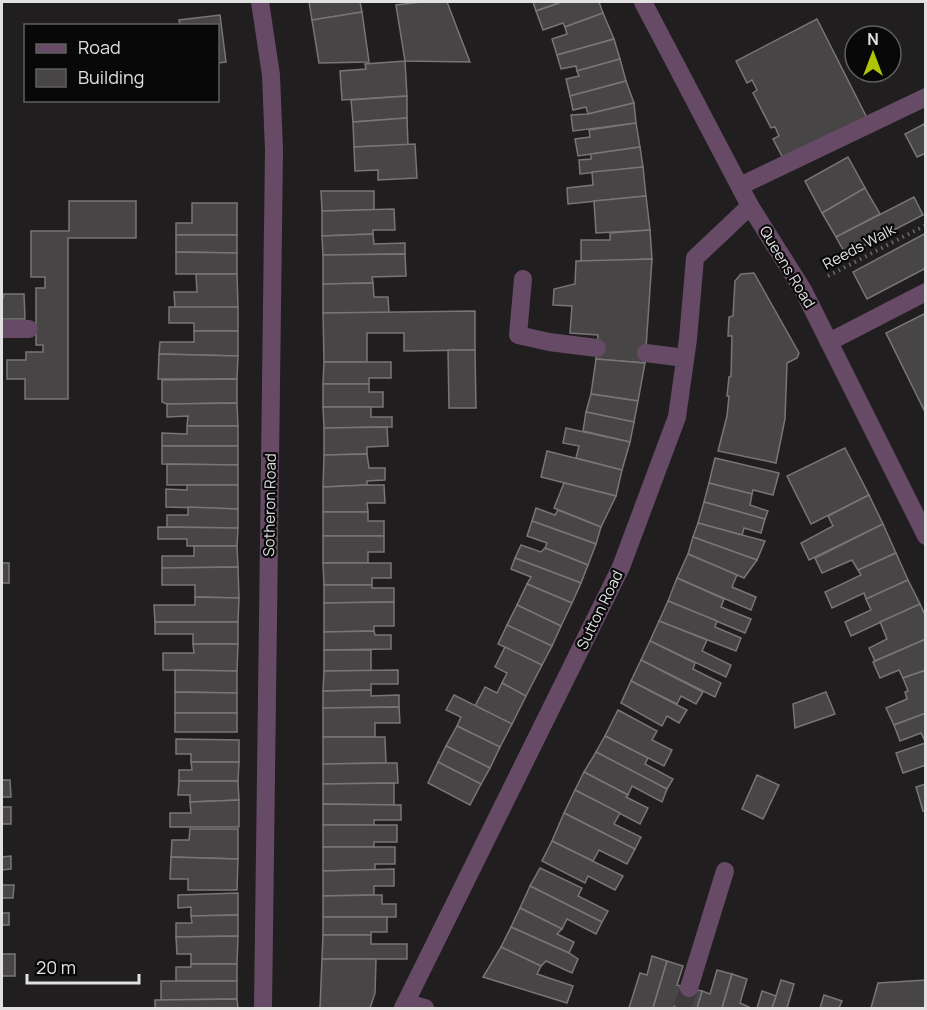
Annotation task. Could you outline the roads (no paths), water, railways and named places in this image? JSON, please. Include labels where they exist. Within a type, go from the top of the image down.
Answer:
[{"type":"street","name":"Sotheron Road","points":[[260,2],[271,75],[274,150],[263,1008]]},
{"type":"street","name":"Queens Road","points":[[642,2],[750,206],[803,290],[926,536]]},
{"type":"street","points":[[740,186],[926,97]]},
{"type":"street","name":"Sutton Road","points":[[405,1006],[621,567],[677,417],[695,258],[750,206]]},
{"type":"street","points":[[523,279],[518,335],[549,342],[597,348]]},
{"type":"street","points":[[829,342],[926,292]]},
{"type":"street","points":[[2,329],[29,329]]},
{"type":"street","points":[[646,353],[685,358]]},
{"type":"street","points":[[689,988],[725,871]]},
{"type":"street","points":[[405,1006],[425,1008]]},
{"type":"tunnel","points":[[682,1008],[689,988]]}]
